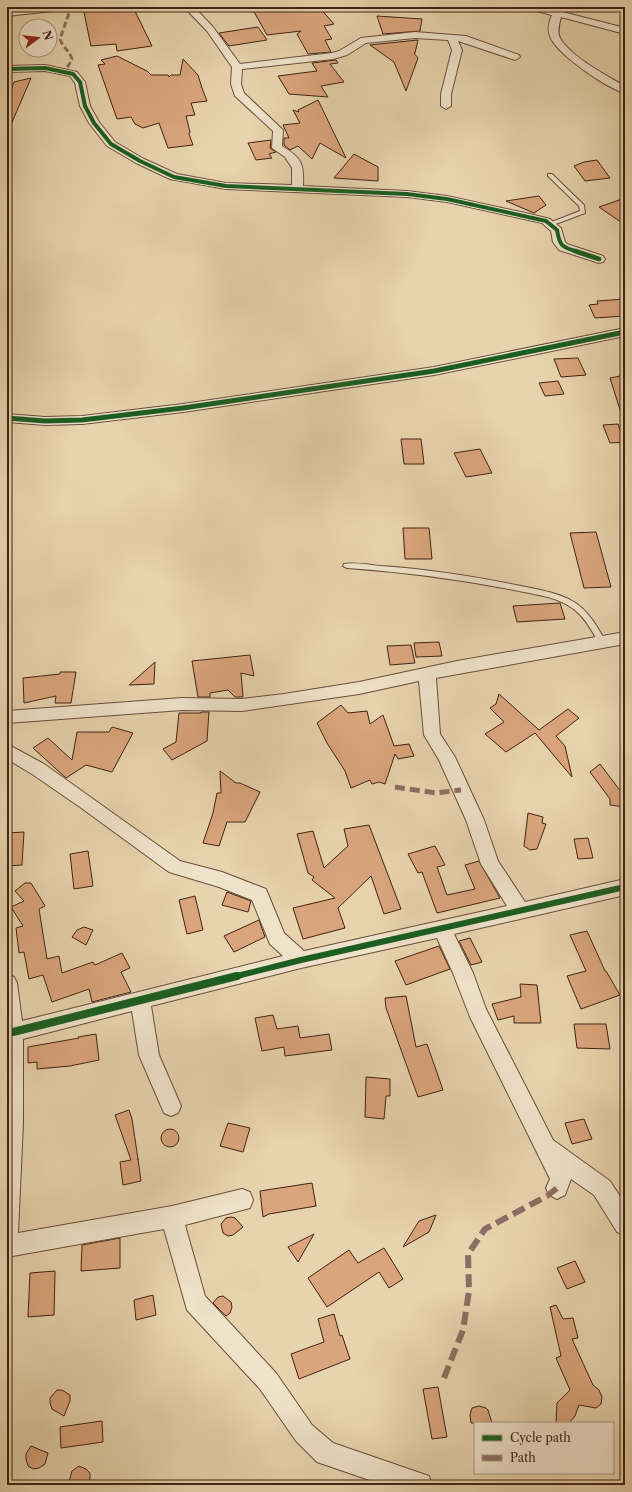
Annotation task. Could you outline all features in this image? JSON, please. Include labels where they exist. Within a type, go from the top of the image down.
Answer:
[{"type":"street","points":[[7,13],[61,7]]},
{"type":"street","points":[[189,7],[210,30],[237,67],[236,84],[239,94],[278,130],[277,148],[289,155],[298,168],[297,189]]},
{"type":"street","points":[[532,7],[546,9],[557,14],[625,31]]},
{"type":"street","points":[[557,14],[554,23],[554,32],[556,38],[565,50],[605,80],[625,90]]},
{"type":"street","points":[[237,67],[333,56],[344,53],[364,40],[415,35],[466,39],[515,58]]},
{"type":"street","points":[[446,106],[446,94],[457,50],[452,37]]},
{"type":"street","points":[[7,69],[45,68],[73,74],[80,82],[85,106],[94,123],[111,144],[174,177],[226,186],[407,194],[447,199],[530,217],[551,224],[557,230],[559,242],[563,247],[599,259]]},
{"type":"street","points":[[7,418],[45,421],[82,420],[184,408],[434,371],[625,332]]},
{"type":"street","points":[[7,717],[182,704],[242,705],[284,700],[359,688],[457,666],[625,638]]},
{"type":"street","points":[[427,673],[432,735],[446,757],[475,820],[490,864],[520,911]]},
{"type":"street","points":[[7,751],[38,769],[86,802],[175,867],[222,880],[259,895],[277,938],[301,960]]},
{"type":"street","points":[[13,1032],[301,960],[625,887]]},
{"type":"street","points":[[442,928],[463,973],[481,1018],[560,1178],[557,1188]]},
{"type":"street","points":[[7,983],[13,1032],[13,1123],[7,1236]]},
{"type":"street","points":[[140,1000],[148,1055],[171,1106]]},
{"type":"street","points":[[544,1145],[602,1188],[625,1224]]},
{"type":"street","points":[[7,1246],[172,1217],[242,1200]]},
{"type":"street","points":[[172,1217],[195,1302],[268,1381],[304,1433],[326,1453],[420,1485]]},
{"type":"lane","points":[[550,175],[582,206],[583,212],[551,224]]},
{"type":"lane","points":[[347,566],[390,568],[467,578],[538,592],[572,604],[595,628],[602,642]]},
{"type":"building","points":[[108,7],[108,10],[133,7],[152,46],[117,51],[116,44],[91,46],[83,8]]},
{"type":"building","points":[[259,7],[319,7],[334,24],[324,26],[332,39],[325,40],[331,52],[308,54],[297,34],[301,31],[267,35],[253,10],[261,9]]},
{"type":"building","points":[[377,16],[422,19],[420,31],[383,34]]},
{"type":"building","points":[[258,27],[267,40],[229,46],[219,33]]},
{"type":"building","points":[[418,40],[414,53],[418,58],[406,91],[394,62],[370,45]]},
{"type":"building","points":[[117,56],[147,71],[151,75],[168,75],[169,77],[171,75],[180,75],[183,59],[198,75],[207,101],[191,103],[195,115],[186,116],[190,132],[189,134],[193,145],[168,148],[159,123],[143,128],[135,124],[131,117],[117,119],[98,65],[105,64],[101,60]]},
{"type":"building","points":[[336,60],[338,63],[330,64],[344,82],[321,86],[328,97],[289,94],[278,76],[317,71],[312,63]]},
{"type":"building","points":[[31,78],[7,134],[7,100],[14,82]]},
{"type":"building","points":[[318,100],[346,158],[320,143],[312,159],[298,146],[290,150],[284,145],[284,138],[289,138],[283,125],[300,123],[293,110],[299,112],[298,110]]},
{"type":"building","points":[[271,140],[270,148],[276,152],[269,154],[272,158],[256,160],[248,143]]},
{"type":"building","points":[[354,154],[378,167],[378,181],[334,178]]},
{"type":"building","points":[[597,160],[610,178],[585,181],[574,166],[584,162]]},
{"type":"building","points":[[539,196],[546,205],[534,213],[506,201]]},
{"type":"building","points":[[625,198],[625,225],[599,207]]},
{"type":"building","points":[[625,299],[625,316],[595,318],[589,305],[598,304],[597,301]]},
{"type":"building","points":[[578,358],[586,375],[561,377],[554,359]]},
{"type":"building","points":[[625,375],[625,416],[622,416],[610,378]]},
{"type":"building","points":[[558,381],[564,394],[545,396],[539,383]]},
{"type":"building","points":[[618,424],[624,442],[610,443],[603,425]]},
{"type":"building","points":[[401,439],[421,439],[424,464],[404,464]]},
{"type":"building","points":[[480,449],[492,473],[466,477],[454,453]]},
{"type":"building","points":[[403,528],[429,528],[432,559],[405,559]]},
{"type":"building","points":[[596,532],[611,587],[584,588],[570,533]]},
{"type":"building","points":[[560,603],[565,619],[517,622],[513,606]]},
{"type":"building","points":[[439,642],[442,656],[416,657],[414,643]]},
{"type":"building","points":[[411,645],[415,663],[390,665],[387,646]]},
{"type":"building","points":[[250,655],[254,676],[241,673],[243,697],[235,697],[228,690],[210,693],[210,697],[198,697],[192,661]]},
{"type":"building","points":[[155,662],[154,684],[129,685]]},
{"type":"building","points":[[60,672],[76,672],[71,703],[55,703],[56,696],[24,703],[23,678],[60,674]]},
{"type":"building","points":[[499,694],[539,730],[568,709],[579,718],[556,736],[565,746],[572,777],[535,733],[506,752],[485,734],[504,722],[490,708],[496,704]]},
{"type":"building","points":[[341,705],[348,713],[367,711],[370,724],[383,715],[394,746],[409,744],[414,756],[398,759],[395,754],[385,784],[379,782],[372,784],[370,780],[351,788],[345,771],[327,743],[317,723]]},
{"type":"building","points":[[209,712],[207,741],[172,760],[163,749],[176,742],[179,713]]},
{"type":"building","points":[[112,727],[133,733],[112,772],[86,765],[66,778],[33,748],[48,738],[72,760],[77,732],[109,732]]},
{"type":"building","points":[[600,764],[625,797],[625,807],[610,805],[610,799],[590,772]]},
{"type":"building","points":[[220,771],[236,783],[240,783],[260,792],[245,822],[227,822],[219,846],[203,843],[213,813],[217,793],[221,793]]},
{"type":"building","points":[[528,813],[543,817],[542,823],[546,824],[537,849],[530,850],[524,846]]},
{"type":"building","points":[[369,825],[401,909],[384,914],[371,876],[338,908],[345,928],[303,939],[293,908],[335,898],[312,880],[314,877],[308,873],[297,834],[313,831],[324,868],[348,846],[344,829]]},
{"type":"building","points":[[24,832],[22,865],[7,866],[7,833]]},
{"type":"building","points":[[588,838],[593,858],[578,859],[574,839]]},
{"type":"building","points":[[435,846],[445,865],[437,867],[447,895],[475,889],[465,865],[479,861],[500,898],[437,913],[422,872],[418,873],[408,854]]},
{"type":"building","points":[[88,851],[93,886],[74,889],[70,854]]},
{"type":"building","points":[[25,883],[31,883],[45,906],[39,909],[47,959],[59,956],[62,973],[93,962],[95,965],[122,953],[130,968],[121,972],[131,992],[92,1002],[89,989],[52,1002],[43,975],[29,979],[24,952],[19,953],[16,928],[23,926],[11,907],[24,901],[15,891]]},
{"type":"building","points":[[227,892],[251,901],[248,912],[222,905]]},
{"type":"building","points":[[195,896],[203,930],[187,934],[179,900]]},
{"type":"building","points":[[259,920],[265,937],[234,952],[224,936]]},
{"type":"building","points":[[84,927],[93,930],[86,945],[72,937],[77,930]]},
{"type":"building","points":[[587,931],[605,971],[620,995],[581,1009],[567,976],[586,971],[570,935]]},
{"type":"building","points":[[470,938],[482,962],[471,965],[459,941]]},
{"type":"building","points":[[439,946],[450,969],[406,985],[395,961]]},
{"type":"building","points":[[520,984],[537,985],[541,1023],[514,1023],[514,1016],[498,1020],[492,1004],[521,997]]},
{"type":"building","points":[[406,996],[416,1047],[427,1044],[443,1090],[418,1097],[386,1008],[385,998]]},
{"type":"building","points":[[273,1015],[277,1029],[298,1026],[300,1038],[329,1034],[332,1050],[285,1056],[284,1047],[262,1051],[255,1018]]},
{"type":"building","points":[[574,1024],[606,1024],[610,1049],[577,1048]]},
{"type":"building","points":[[96,1034],[99,1060],[70,1066],[37,1069],[37,1062],[28,1063],[28,1047]]},
{"type":"building","points":[[366,1077],[390,1079],[390,1096],[386,1096],[384,1119],[365,1117]]},
{"type":"building","points":[[129,1110],[132,1119],[141,1181],[123,1185],[120,1162],[131,1160],[115,1115]]},
{"type":"building","points":[[584,1119],[592,1139],[572,1144],[565,1123]]},
{"type":"building","points":[[228,1123],[250,1128],[243,1152],[220,1146]]},
{"type":"building","points":[[170,1129],[176,1132],[179,1138],[176,1144],[170,1147],[164,1144],[161,1138],[164,1132]]},
{"type":"building","points":[[312,1183],[316,1206],[269,1214],[263,1217],[260,1191]]},
{"type":"building","points":[[436,1215],[429,1232],[403,1247],[419,1221]]},
{"type":"building","points":[[226,1218],[235,1218],[243,1227],[233,1235],[228,1236],[223,1233],[221,1224]]},
{"type":"building","points":[[314,1234],[298,1262],[288,1247]]},
{"type":"building","points":[[120,1238],[120,1268],[81,1271],[82,1245]]},
{"type":"building","points":[[384,1248],[403,1279],[389,1288],[379,1272],[327,1307],[308,1278],[349,1250],[358,1263]]},
{"type":"building","points":[[575,1261],[585,1282],[567,1289],[557,1268]]},
{"type":"building","points":[[55,1271],[54,1315],[28,1317],[30,1273]]},
{"type":"building","points":[[153,1295],[156,1315],[136,1320],[134,1300]]},
{"type":"building","points":[[223,1296],[231,1302],[232,1307],[230,1313],[226,1316],[213,1303],[218,1297]]},
{"type":"building","points":[[556,1305],[563,1319],[573,1318],[578,1338],[572,1339],[593,1385],[599,1390],[602,1397],[601,1404],[596,1408],[579,1405],[575,1416],[570,1422],[556,1422],[557,1403],[570,1390],[556,1358],[561,1356],[550,1307]]},
{"type":"building","points":[[334,1314],[340,1336],[342,1335],[350,1359],[299,1379],[291,1354],[324,1342],[318,1319]]},
{"type":"building","points":[[438,1387],[447,1437],[432,1439],[423,1389]]},
{"type":"building","points":[[57,1390],[62,1390],[70,1395],[70,1401],[64,1416],[52,1409],[50,1403],[50,1398]]},
{"type":"building","points":[[479,1406],[486,1408],[492,1422],[471,1423],[470,1415],[472,1408]]},
{"type":"building","points":[[102,1421],[103,1442],[61,1448],[60,1427]]},
{"type":"building","points":[[31,1446],[48,1453],[45,1464],[39,1468],[33,1469],[28,1466],[26,1454]]},
{"type":"building","points":[[79,1466],[86,1469],[90,1473],[88,1485],[68,1485],[72,1471]]},
{"type":"marked path","points":[[63,7],[69,13],[60,39],[72,59],[65,72]]},
{"type":"marked path","points":[[395,787],[436,793],[461,790]]},
{"type":"marked path","points":[[444,1378],[463,1330],[469,1291],[468,1254],[485,1229],[547,1196],[557,1188]]},
{"type":"cycle path","points":[[7,69],[45,68],[73,74],[80,82],[85,106],[94,123],[111,144],[140,161],[174,177],[226,186],[407,194],[447,199],[546,221],[557,230],[559,242],[563,247],[599,259]]},
{"type":"cycle path","points":[[7,418],[45,421],[82,420],[183,408],[434,371],[625,332]]},
{"type":"cycle path","points":[[13,1032],[301,960],[625,887]]}]
